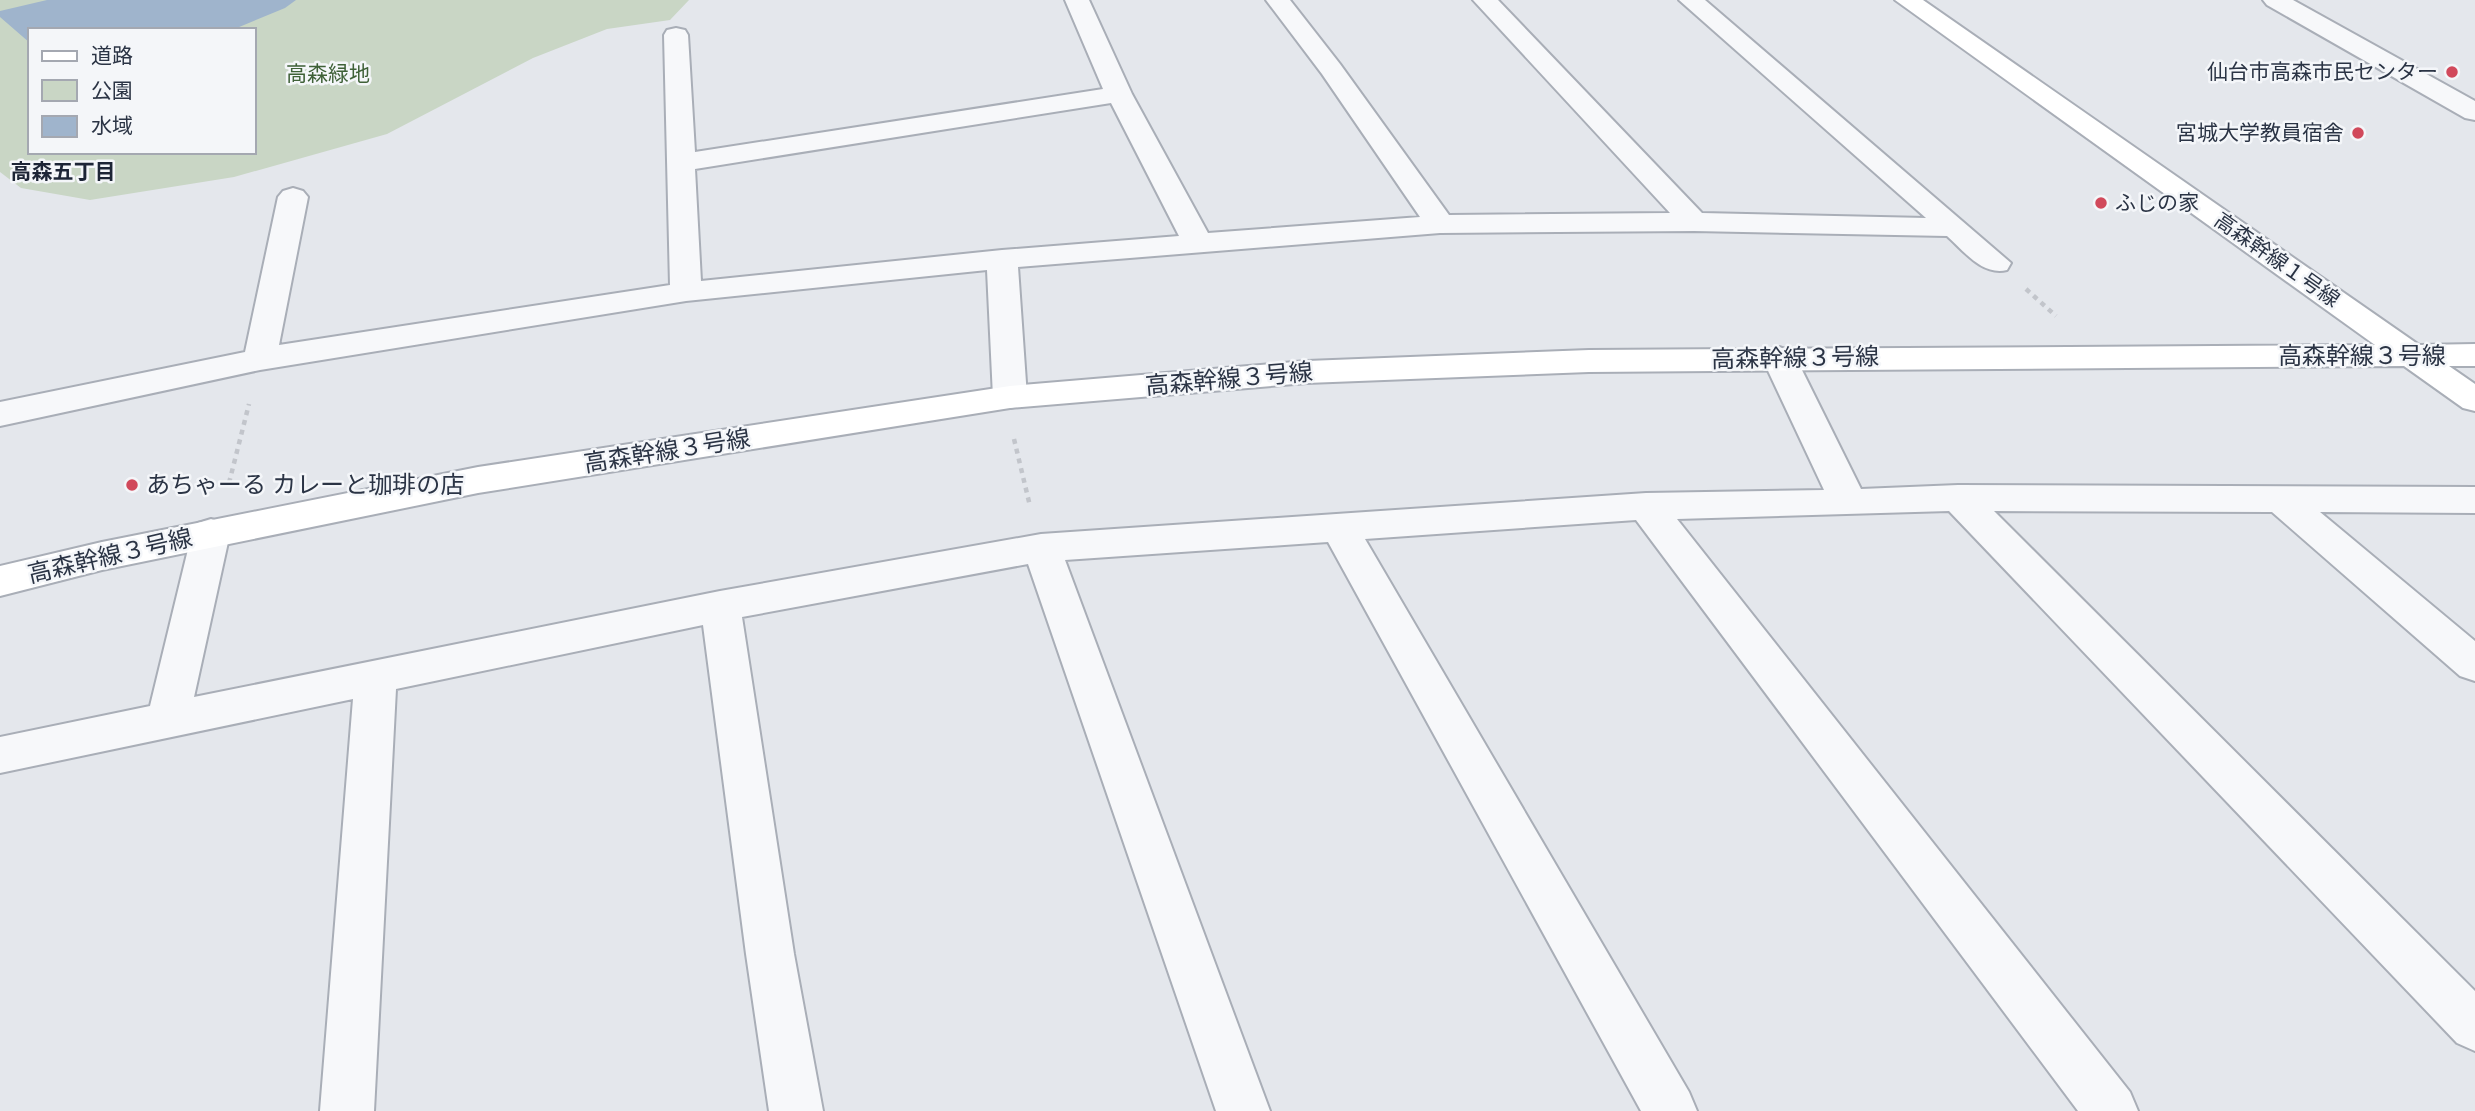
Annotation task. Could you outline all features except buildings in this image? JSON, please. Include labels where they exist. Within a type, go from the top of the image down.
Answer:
[{"type":"street","points":[[1077,0],[1119,93],[1198,243]]},
{"type":"street","points":[[1278,0],[1331,69],[1440,224]]},
{"type":"street","points":[[1485,0],[1694,222]]},
{"type":"street","points":[[1691,0],[1996,263]]},
{"type":"street","name":"高森幹線１号線","points":[[1907,0],[2475,400]]},
{"type":"street","points":[[2276,0],[2475,112]]},
{"type":"street","points":[[676,35],[686,292]]},
{"type":"street","points":[[681,163],[1119,93]]},
{"type":"street","points":[[260,359],[293,197]]},
{"type":"street","points":[[0,414],[260,359],[686,292],[1002,259],[1440,224],[1694,222],[1952,226]]},
{"type":"street","points":[[1002,259],[1010,397]]},
{"type":"street","name":"高森幹線３号線","points":[[0,581],[211,533],[478,480],[1010,397],[1307,372],[1590,361],[2475,355]]},
{"type":"street","points":[[1779,358],[1849,503]]},
{"type":"street","points":[[1958,498],[2475,1026]]},
{"type":"street","points":[[0,755],[720,606],[1041,548],[1646,506],[1849,503],[1958,498],[2475,500]]},
{"type":"street","points":[[2280,499],[2475,665]]},
{"type":"street","points":[[1646,506],[2112,1111]]},
{"type":"street","points":[[1339,527],[1670,1111]]},
{"type":"street","points":[[168,720],[211,533]]},
{"type":"street","points":[[1041,548],[1243,1111]]},
{"type":"street","points":[[720,606],[770,954],[796,1111]]},
{"type":"street","points":[[347,1111],[376,676]]},
{"type":"path","points":[[1996,263],[2064,323]]},
{"type":"path","points":[[229,483],[260,359]]},
{"type":"path","points":[[1014,439],[1041,548]]},
{"type":"green space","name":"高森緑地","points":[[0,0],[689,0],[670,20],[607,29],[533,58],[387,134],[234,177],[90,200],[21,188],[0,172]]},
{"type":"water","points":[[47,0],[296,0],[285,8],[237,28],[28,28],[28,41],[0,17],[0,11]]},
{"type":"place","name":"仙台市高森市民センター","points":[[2452,72]]},
{"type":"place","name":"宮城大学教員宿舎","points":[[2358,133]]},
{"type":"place","name":"ふじの家","points":[[2101,203]]},
{"type":"place","name":"あちゃーる カレーと珈琲の店","points":[[132,485]]},
{"type":"district","name":"高森五丁目","points":[[63,172]]}]
